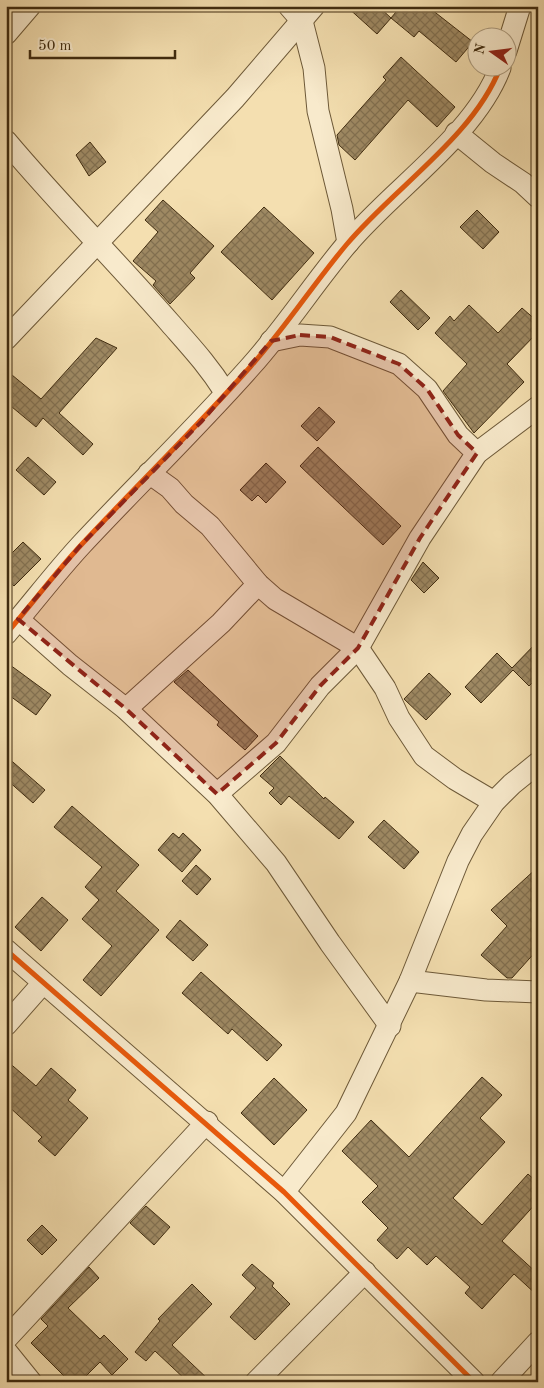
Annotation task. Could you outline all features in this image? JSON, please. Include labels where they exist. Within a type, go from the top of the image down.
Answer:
[{"type":"street","points":[[6,34],[30,6]]},
{"type":"street","points":[[513,28],[520,6]]},
{"type":"street","points":[[6,339],[235,98],[302,11]]},
{"type":"street","points":[[302,11],[314,68],[318,111],[342,209],[348,243]]},
{"type":"street","points":[[390,1026],[330,943],[276,863],[217,794],[126,710],[12,627],[80,546],[149,473],[202,421],[225,392],[296,314],[348,243],[456,133],[488,94],[495,78]]},
{"type":"street","points":[[456,133],[478,152],[523,183],[538,197]]},
{"type":"street","points":[[6,141],[52,195],[99,243],[208,365],[225,392]]},
{"type":"street","points":[[272,341],[300,335],[330,337],[399,364],[427,390],[458,435],[476,453]]},
{"type":"street","points":[[217,794],[276,743],[320,686],[358,648],[420,538],[476,453],[534,417]]},
{"type":"street","points":[[149,473],[170,488],[184,504],[210,526],[258,584],[276,599],[358,648],[385,688],[399,718],[424,756],[454,779],[494,802]]},
{"type":"street","points":[[126,710],[221,623],[258,584]]},
{"type":"street","points":[[284,1192],[346,1113],[410,982],[458,861],[472,834],[494,802],[512,784],[538,763]]},
{"type":"street","points":[[6,950],[136,1065],[207,1122],[284,1192],[474,1382]]},
{"type":"street","points":[[410,982],[486,990],[538,992]]},
{"type":"street","points":[[6,1025],[44,983]]},
{"type":"street","points":[[6,1340],[207,1122]]},
{"type":"street","points":[[256,1382],[365,1272]]},
{"type":"street","points":[[501,1382],[538,1342]]},
{"type":"street","points":[[6,1351],[31,1382]]},
{"type":"highlighted area","points":[[300,335],[330,337],[399,364],[427,389],[458,435],[477,453],[420,538],[358,648],[320,686],[276,743],[217,794],[126,709],[18,619],[80,546],[202,421],[271,341]]},
{"type":"building","points":[[346,6],[378,6],[391,18],[377,34]]},
{"type":"building","points":[[401,6],[427,6],[466,37],[466,50],[456,62],[419,31],[414,37],[391,18]]},
{"type":"building","points":[[401,57],[455,107],[437,127],[408,100],[355,160],[339,145],[337,135],[386,80],[383,77]]},
{"type":"building","points":[[90,142],[106,162],[89,176],[76,155]]},
{"type":"building","points":[[163,200],[214,246],[190,273],[195,278],[170,304],[153,285],[156,281],[133,261],[158,232],[145,220]]},
{"type":"building","points":[[264,207],[314,253],[272,300],[221,252]]},
{"type":"building","points":[[477,210],[499,232],[483,249],[460,227]]},
{"type":"building","points":[[401,290],[430,318],[418,330],[390,302]]},
{"type":"building","points":[[469,305],[498,333],[522,308],[538,322],[538,332],[507,364],[524,382],[474,433],[443,391],[467,364],[435,333],[450,316],[454,321]]},
{"type":"building","points":[[96,338],[117,348],[59,413],[93,444],[83,455],[43,418],[36,427],[6,402],[6,370],[41,399]]},
{"type":"building","points":[[319,407],[335,422],[317,441],[301,426]]},
{"type":"building","points":[[318,447],[401,526],[383,545],[300,466]]},
{"type":"building","points":[[28,457],[56,482],[44,495],[16,470]]},
{"type":"building","points":[[266,463],[286,482],[266,503],[258,495],[252,501],[240,490]]},
{"type":"building","points":[[23,542],[41,559],[14,586],[6,579],[6,559]]},
{"type":"building","points":[[423,562],[439,578],[424,593],[411,580]]},
{"type":"building","points":[[538,641],[538,677],[529,686],[513,670],[481,703],[465,687],[497,653],[512,668]]},
{"type":"building","points":[[6,662],[51,695],[36,715],[6,693]]},
{"type":"building","points":[[188,670],[258,736],[245,750],[217,725],[219,722],[174,682]]},
{"type":"building","points":[[429,673],[451,694],[426,720],[404,699]]},
{"type":"building","points":[[6,756],[45,790],[33,803],[6,779]]},
{"type":"building","points":[[280,756],[324,799],[325,797],[354,822],[339,839],[289,796],[281,805],[269,793],[274,788],[260,776]]},
{"type":"building","points":[[72,806],[139,865],[116,891],[159,930],[101,996],[83,980],[112,946],[82,919],[99,900],[85,887],[102,867],[54,827]]},
{"type":"building","points":[[384,820],[419,852],[404,869],[368,837]]},
{"type":"building","points":[[173,833],[179,838],[183,833],[201,850],[182,872],[158,850]]},
{"type":"building","points":[[196,865],[211,879],[197,895],[182,881]]},
{"type":"building","points":[[538,867],[538,949],[512,978],[507,978],[481,955],[507,926],[491,910]]},
{"type":"building","points":[[42,897],[68,920],[41,951],[15,927]]},
{"type":"building","points":[[180,920],[208,945],[193,961],[166,937]]},
{"type":"building","points":[[201,972],[282,1045],[267,1061],[232,1029],[228,1034],[182,993]]},
{"type":"building","points":[[6,1060],[36,1086],[51,1068],[76,1090],[68,1100],[88,1118],[55,1156],[38,1141],[42,1137],[6,1104]]},
{"type":"building","points":[[482,1077],[502,1095],[480,1118],[505,1142],[453,1198],[482,1225],[528,1174],[538,1183],[538,1201],[502,1241],[538,1274],[538,1296],[514,1274],[482,1309],[465,1293],[470,1287],[436,1256],[427,1265],[408,1247],[397,1259],[377,1240],[388,1228],[362,1202],[378,1186],[342,1151],[371,1120],[409,1157]]},
{"type":"building","points":[[274,1078],[307,1110],[274,1145],[241,1113]]},
{"type":"building","points":[[146,1206],[170,1227],[154,1245],[130,1223]]},
{"type":"building","points":[[42,1225],[57,1240],[42,1255],[27,1240]]},
{"type":"building","points":[[252,1264],[274,1283],[272,1286],[290,1304],[255,1340],[230,1317],[256,1288],[242,1275]]},
{"type":"building","points":[[89,1267],[99,1278],[68,1308],[100,1339],[104,1335],[128,1359],[112,1375],[100,1362],[80,1382],[70,1382],[31,1343],[48,1326],[41,1319]]},
{"type":"building","points":[[192,1284],[212,1304],[172,1345],[211,1382],[188,1382],[155,1351],[146,1361],[135,1352],[160,1321],[158,1319]]},
{"type":"cycle path","points":[[6,634],[82,544],[251,366],[347,244],[366,223],[453,139],[488,93],[495,78]]},
{"type":"cycle path","points":[[6,950],[284,1192],[474,1382]]}]
